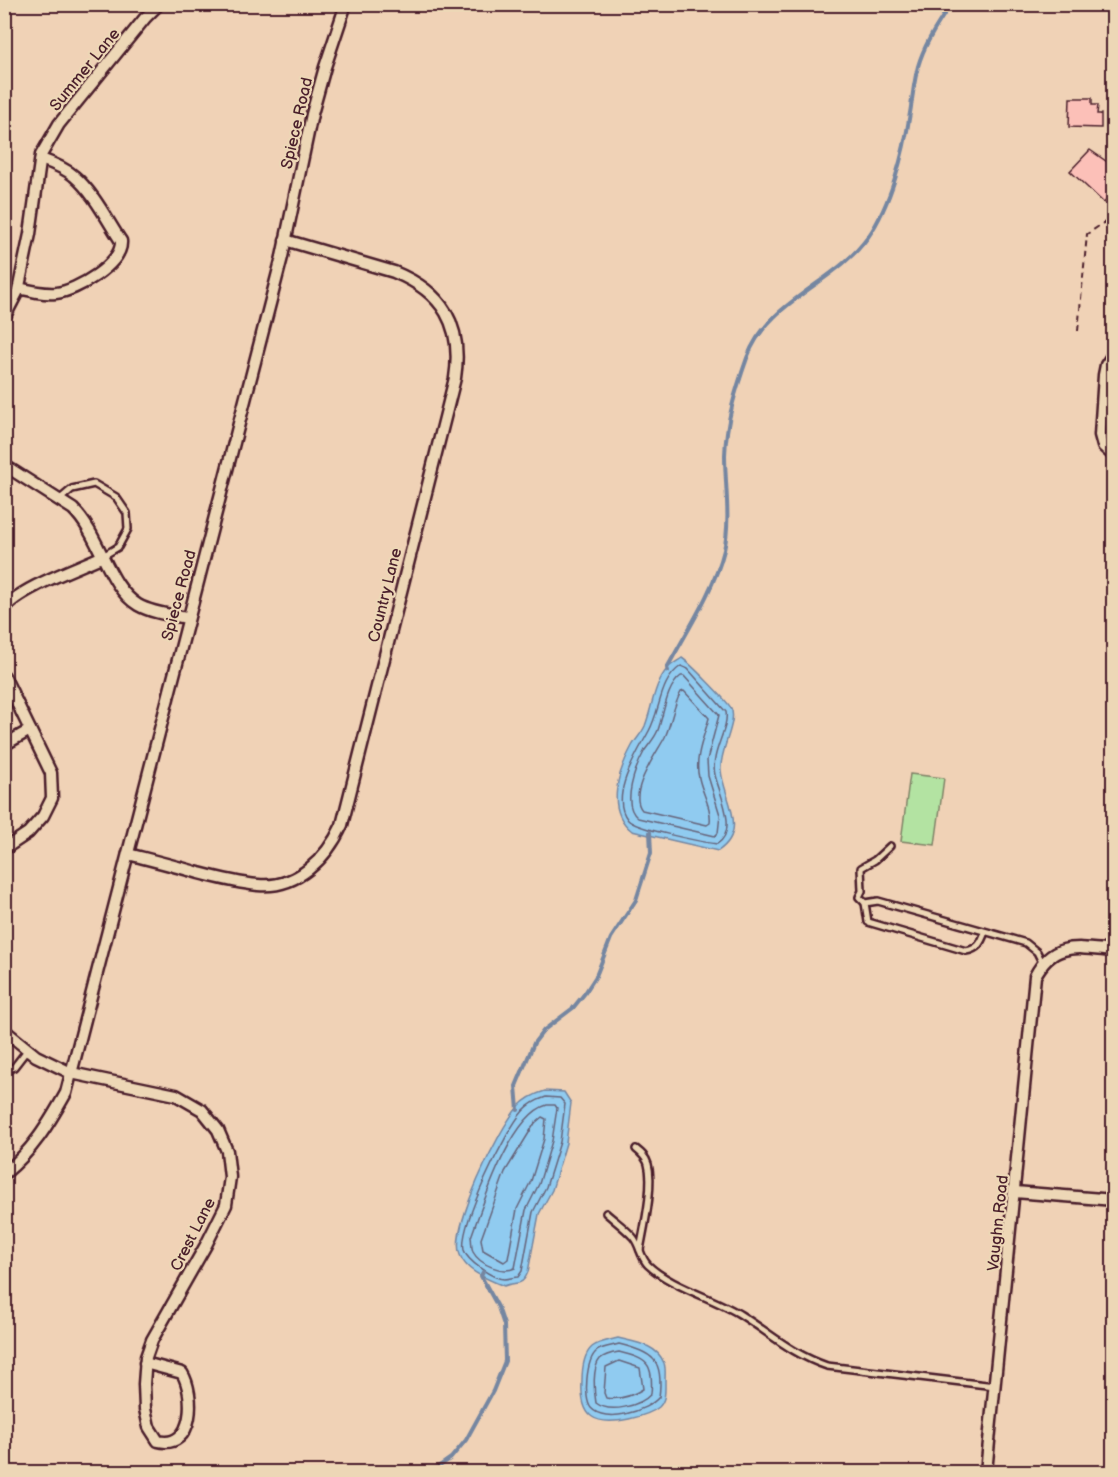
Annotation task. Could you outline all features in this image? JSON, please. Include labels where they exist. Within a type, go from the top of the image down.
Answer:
[{"type":"street","name":"Summer Lane","points":[[4,318],[19,288],[41,159],[48,142],[59,124],[159,4]]},
{"type":"street","name":"Spiece Road","points":[[4,1174],[23,1159],[43,1134],[66,1093],[187,618],[260,343],[312,114],[346,4]]},
{"type":"street","points":[[19,288],[39,293],[70,291],[112,264],[122,248],[122,241],[90,194],[74,176],[61,167],[41,159]]},
{"type":"street","name":"Country Lane","points":[[128,854],[213,876],[268,885],[297,876],[311,868],[325,856],[335,842],[342,825],[455,378],[457,347],[454,330],[437,298],[411,278],[285,240]]},
{"type":"street","points":[[1113,353],[1106,365],[1104,375],[1100,435],[1103,446],[1113,456]]},
{"type":"street","points":[[4,465],[59,500],[82,518],[117,584],[136,604],[187,618]]},
{"type":"street","points":[[4,609],[26,592],[103,556]]},
{"type":"street","points":[[4,676],[51,773],[52,798],[43,816],[28,833],[4,849]]},
{"type":"street","points":[[4,745],[30,730]]},
{"type":"street","points":[[1042,962],[1052,954],[1071,948],[1113,951]]},
{"type":"street","name":"Vaughn Road","points":[[986,1473],[1035,976],[1042,962]]},
{"type":"street","name":"Crest Lane","points":[[4,1030],[36,1056],[71,1073],[176,1095],[202,1110],[218,1130],[227,1151],[230,1177],[226,1205],[152,1340],[145,1363],[145,1409],[149,1427],[158,1441],[166,1443],[177,1438],[185,1430],[190,1416],[188,1383],[182,1373],[145,1363]]},
{"type":"street","points":[[1015,1192],[1113,1200]]},
{"type":"lane","points":[[59,500],[72,489],[94,484],[116,497],[128,513],[128,529],[118,547],[103,556]]},
{"type":"lane","points":[[890,846],[875,860],[861,868],[862,891],[859,897],[865,903],[868,922],[966,951],[981,944],[985,932]]},
{"type":"lane","points":[[865,903],[878,901],[1026,943],[1037,952],[1042,962]]},
{"type":"lane","points":[[4,1071],[14,1067],[28,1050]]},
{"type":"lane","points":[[636,1149],[648,1163],[649,1179],[648,1204],[640,1252]]},
{"type":"lane","points":[[606,1213],[635,1239],[648,1265],[740,1314],[809,1360],[827,1366],[995,1386]]},
{"type":"path","points":[[1078,331],[1087,234],[1113,216]]},
{"type":"green space","points":[[910,774],[944,778],[935,845],[901,841]]},
{"type":"water","points":[[682,658],[731,708],[732,721],[721,770],[734,823],[727,843],[718,851],[632,831],[619,813],[616,802],[622,767],[645,726],[659,682],[668,668]]},
{"type":"water","points":[[545,1091],[564,1092],[571,1103],[566,1143],[552,1190],[539,1214],[526,1277],[521,1282],[504,1286],[479,1275],[463,1261],[459,1242],[462,1224],[478,1180],[499,1135],[518,1107],[534,1095]]},
{"type":"water","points":[[618,1338],[651,1348],[661,1357],[665,1370],[664,1398],[659,1407],[641,1416],[617,1421],[598,1420],[587,1411],[584,1404],[582,1372],[584,1363],[589,1350],[594,1345]]},
{"type":"building","points":[[1070,98],[1092,98],[1092,105],[1098,105],[1097,114],[1101,114],[1101,128],[1069,127]]},
{"type":"building","points":[[1090,150],[1113,166],[1113,192],[1104,203],[1070,171]]},
{"type":"waterway","points":[[668,671],[667,668],[714,580],[724,550],[727,514],[725,467],[727,430],[732,405],[747,358],[757,338],[770,321],[838,268],[868,237],[876,224],[890,194],[900,161],[920,60],[930,38],[951,4]]},
{"type":"waterway","points":[[518,1110],[516,1086],[534,1043],[544,1030],[573,1008],[585,993],[596,976],[611,938],[636,900],[651,853],[650,832]]},
{"type":"waterway","points":[[431,1472],[451,1458],[466,1440],[493,1391],[505,1361],[504,1325],[498,1307],[481,1276],[483,1272]]}]
